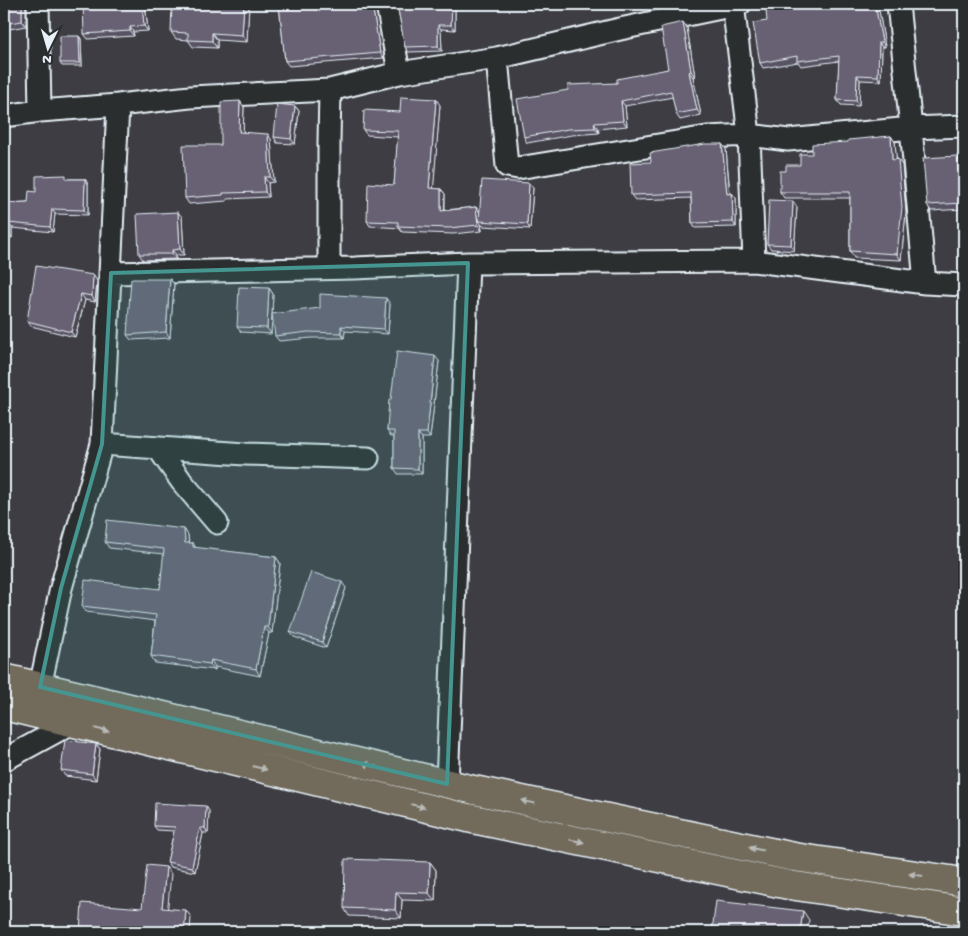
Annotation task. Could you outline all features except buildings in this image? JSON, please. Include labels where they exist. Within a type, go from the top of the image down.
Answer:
[{"type":"main road","points":[[4,678],[447,784],[794,857],[964,882]]},
{"type":"main road","points":[[4,706],[468,818],[789,885],[964,911]]},
{"type":"main road","points":[[312,781],[335,757]]},
{"type":"street","points":[[38,4],[40,111]]},
{"type":"street","points":[[387,4],[399,73]]},
{"type":"street","points":[[4,116],[190,97],[330,90],[399,73],[497,58],[735,4],[750,135],[754,260]]},
{"type":"street","points":[[898,4],[925,283]]},
{"type":"street","points":[[497,58],[507,166],[518,168],[707,137],[750,135],[788,140],[911,128],[964,126]]},
{"type":"street","points":[[330,90],[328,143],[330,268]]},
{"type":"street","points":[[40,688],[61,588],[102,444],[118,105]]},
{"type":"street","points":[[111,273],[330,268],[468,262],[754,260],[925,283],[964,285]]},
{"type":"street","points":[[447,784],[468,262]]},
{"type":"street","points":[[102,444],[245,454],[368,458]]},
{"type":"street","points":[[158,448],[182,482],[217,523]]},
{"type":"street","points":[[4,760],[72,723]]},
{"type":"highlighted area","points":[[468,263],[447,784],[40,687],[61,588],[102,444],[111,273]]}]
